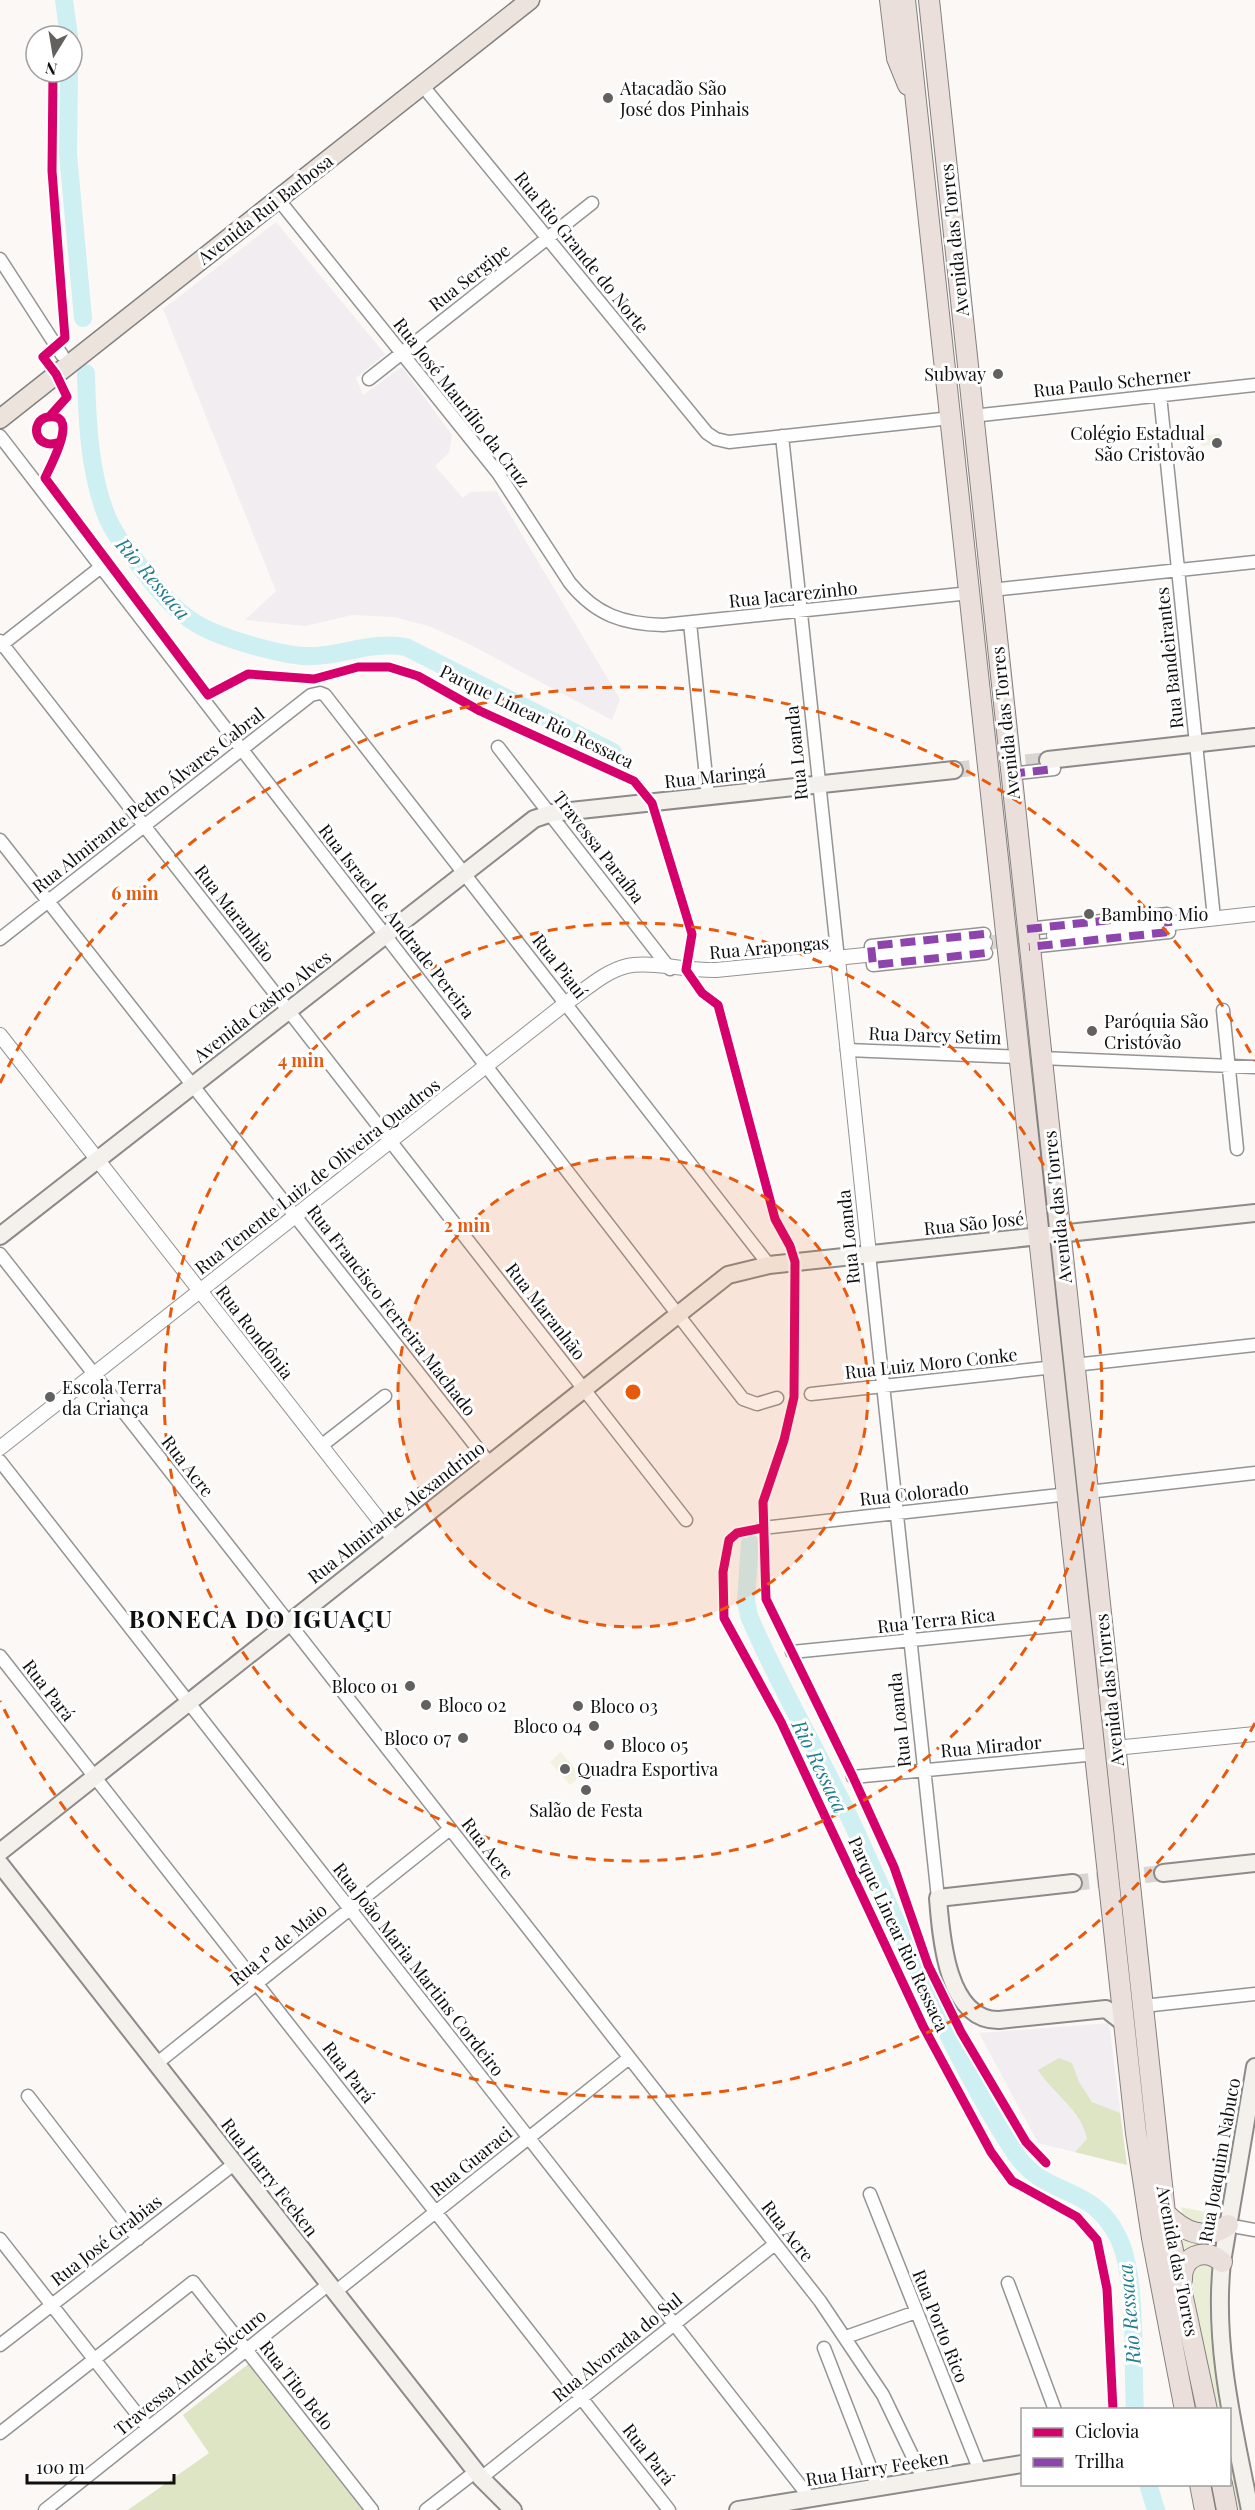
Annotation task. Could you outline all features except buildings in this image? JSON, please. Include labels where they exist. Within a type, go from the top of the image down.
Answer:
[{"type":"highway","points":[[890,0],[897,58],[917,107]]},
{"type":"highway","name":"Avenida das Torres","points":[[905,0],[1021,1057],[1050,1235],[1106,1751],[1125,2023],[1144,2190],[1184,2408]]},
{"type":"highway","name":"Avenida das Torres","points":[[929,0],[1041,1058],[1050,1235]]},
{"type":"highway","name":"Avenida das Torres","points":[[1078,1493],[1083,1623],[1106,1751],[1143,2006],[1165,2213],[1182,2280],[1207,2408]]},
{"type":"highway","points":[[1165,2213],[1179,2227],[1195,2234],[1213,2233],[1233,2226]]},
{"type":"highway","points":[[1182,2280],[1184,2266],[1195,2256],[1209,2254],[1227,2263]]},
{"type":"highway","points":[[1200,2486],[1205,2510]]},
{"type":"highway","points":[[1222,2486],[1227,2510]]},
{"type":"main road","name":"Avenida Rui Barbosa","points":[[0,404],[511,0]]},
{"type":"main road","name":"Avenida Rui Barbosa","points":[[0,419],[530,0]]},
{"type":"main road","points":[[1051,764],[1255,737]]},
{"type":"main road","name":"Rua Maringá","points":[[552,813],[954,770]]},
{"type":"main road","name":"Avenida Castro Alves","points":[[0,1236],[464,872],[528,823],[552,813]]},
{"type":"main road","name":"Rua São José","points":[[769,1265],[1255,1213]]},
{"type":"main road","name":"Rua Almirante Alexandrino","points":[[0,1852],[677,1314],[729,1275],[769,1265]]},
{"type":"main road","points":[[1163,1873],[1255,1863]]},
{"type":"main road","name":"Rua Harry Feeken","points":[[0,1864],[478,2475],[513,2510]]},
{"type":"main road","points":[[938,1898],[1074,1883]]},
{"type":"main road","name":"Rua Loanda","points":[[938,1898],[946,1962],[969,2010],[984,2019],[999,2020],[1106,2008],[1125,2023]]},
{"type":"main road","name":"Rua Joaquim Nabuco","points":[[1231,2408],[1219,2295],[1233,2226],[1255,2067]]},
{"type":"main road","name":"Rua Joaquim Nabuco","points":[[1233,2226],[1255,2126]]},
{"type":"main road","name":"Rua Joaquim Nabuco","points":[[1231,2410],[1250,2510]]},
{"type":"main road","name":"Rua Harry Feeken","points":[[738,2510],[1021,2464]]},
{"type":"street","name":"Rua Rio Grande do Norte","points":[[422,85],[707,433],[716,439],[729,442],[782,436]]},
{"type":"street","name":"Rua José Maurílio da Cruz","points":[[278,199],[498,473],[570,584],[592,607],[620,620]]},
{"type":"street","name":"Rua Sergipe","points":[[369,379],[592,203]]},
{"type":"street","points":[[0,259],[62,355]]},
{"type":"street","name":"Rua Paulo Scherner","points":[[972,416],[1255,385]]},
{"type":"street","name":"Rua Bandeirantes","points":[[1160,395],[1214,918]]},
{"type":"street","points":[[782,436],[951,418]]},
{"type":"street","name":"Rua Israel de Andrade Pereira","points":[[0,436],[743,1399],[757,1404],[777,1398]]},
{"type":"street","name":"Rua Loanda","points":[[782,436],[938,1898]]},
{"type":"street","points":[[991,590],[1255,562]]},
{"type":"street","points":[[1,644],[101,567]]},
{"type":"street","name":"Rua Jacarezinho","points":[[620,620],[648,625],[690,623],[970,592]]},
{"type":"street","points":[[690,623],[708,796]]},
{"type":"street","name":"Rua Maranhão","points":[[1,644],[686,1520]]},
{"type":"street","name":"Rua Almirante Pedro Álvares Cabral","points":[[0,939],[311,695],[320,693]]},
{"type":"street","name":"Rua Piauí","points":[[320,693],[329,699],[769,1265]]},
{"type":"street","name":"Travessa Paraíba","points":[[498,747],[552,813],[670,969]]},
{"type":"street","points":[[1010,774],[1051,764]]},
{"type":"street","name":"Rua Francisco Ferreira Machado","points":[[0,840],[489,1463]]},
{"type":"street","points":[[1167,914],[1169,932],[1028,938],[1167,914]]},
{"type":"street","points":[[1054,936],[1255,914]]},
{"type":"street","name":"Rua Arapongas","points":[[670,969],[716,970],[985,943]]},
{"type":"street","name":"Rua Tenente Luiz de Oliveira Quadros","points":[[0,1448],[566,1003],[615,971],[627,966],[670,969]]},
{"type":"street","points":[[1223,1010],[1237,1149]]},
{"type":"street","name":"Rua Rondônia","points":[[0,1035],[394,1539]]},
{"type":"street","name":"Rua Darcy Setim","points":[[847,1050],[1021,1057]]},
{"type":"street","points":[[1041,1058],[1255,1067]]},
{"type":"street","name":"Rua Acre","points":[[0,1254],[846,2337],[883,2395],[924,2480]]},
{"type":"street","name":"Rua Luiz Moro Conke","points":[[811,1394],[1255,1345]]},
{"type":"street","points":[[321,1446],[385,1396]]},
{"type":"street","name":"Rua João Maria Martins Cordeiro","points":[[0,1461],[810,2498]]},
{"type":"street","name":"Rua Colorado","points":[[762,1528],[1255,1473]]},
{"type":"street","name":"Rua Terra Rica","points":[[792,1652],[1083,1623]]},
{"type":"street","name":"Rua Pará","points":[[0,1656],[669,2510]]},
{"type":"street","name":"Rua Mirador","points":[[854,1776],[1255,1734]]},
{"type":"street","name":"Rua 1º de Maio","points":[[156,2064],[450,1829]]},
{"type":"street","points":[[1143,2006],[1255,1995]]},
{"type":"street","name":"Rua Guaraci","points":[[332,2288],[436,2212],[629,2058]]},
{"type":"street","points":[[28,2096],[138,2239]]},
{"type":"street","name":"Rua José Grabias","points":[[0,2345],[234,2164]]},
{"type":"street","name":"Rua Porto Rico","points":[[870,2194],[980,2471]]},
{"type":"street","points":[[1233,2226],[1255,2230]]},
{"type":"street","points":[[0,2239],[148,2428]]},
{"type":"street","name":"Rua Alvorada do Sul","points":[[426,2510],[478,2475],[582,2398],[775,2244]]},
{"type":"street","name":"Rua Tito Belo","points":[[94,2359],[193,2282],[372,2510]]},
{"type":"street","points":[[1008,2283],[1055,2408]]},
{"type":"street","name":"Travessa André Siccuro","points":[[46,2510],[246,2350],[332,2288]]},
{"type":"street","points":[[846,2337],[916,2312]]},
{"type":"street","points":[[824,2348],[878,2487]]},
{"type":"street","points":[[0,2433],[94,2359]]},
{"type":"shaded area","points":[[276,222],[385,354],[356,378],[363,395],[402,367],[452,435],[449,453],[435,466],[463,498],[470,492],[496,491],[620,699],[612,720],[469,644],[429,626],[394,617],[352,615],[305,626],[245,620],[276,591],[163,309]]},
{"type":"shaded area","points":[[1109,2023],[1127,2165],[1038,2143],[979,2033]]},
{"type":"green space","points":[[1220,434],[1221,444],[1202,446],[1201,436]]},
{"type":"green space","name":"Quadra Esportiva","points":[[561,1752],[581,1776],[570,1785],[550,1762]]},
{"type":"green space","points":[[1059,2058],[1072,2063],[1079,2082],[1092,2102],[1120,2113],[1127,2165],[1075,2152],[1087,2139],[1084,2129],[1073,2111],[1038,2070]]},
{"type":"green space","points":[[1181,2207],[1224,2216],[1220,2222],[1203,2229],[1183,2216]]},
{"type":"green space","points":[[1174,2227],[1220,2235],[1217,2253],[1181,2260]]},
{"type":"green space","points":[[1206,2262],[1214,2268],[1213,2341],[1222,2408],[1215,2408],[1191,2276],[1194,2267]]},
{"type":"green space","points":[[251,2362],[366,2510],[128,2510],[209,2453],[183,2415]]},
{"type":"green space","points":[[1231,2454],[1241,2510],[1235,2510],[1229,2486]]},
{"type":"waterway","name":"Rio Ressaca","points":[[64,0],[67,24]]},
{"type":"waterway","name":"Rio Ressaca","points":[[69,84],[68,154],[83,318]]},
{"type":"waterway","name":"Rio Ressaca","points":[[86,373],[92,461],[108,519],[119,538],[150,579],[186,617],[214,633],[272,651],[297,655],[316,656],[393,645],[406,647],[613,752]]},
{"type":"waterway","name":"Rio Ressaca","points":[[750,1543],[746,1601],[749,1616],[773,1669],[853,1825],[928,1992],[969,2074],[1015,2153],[1027,2168],[1040,2178],[1095,2207],[1107,2219],[1118,2237],[1129,2274],[1133,2321],[1135,2408]]},
{"type":"waterway","name":"Rio Ressaca","points":[[1149,2486],[1156,2510]]},
{"type":"tunnel","points":[[954,770],[1048,760]]},
{"type":"tunnel","points":[[985,943],[1054,936]]},
{"type":"tunnel","points":[[1073,1883],[1163,1873]]},
{"type":"marked path","points":[[1010,774],[1054,769]]},
{"type":"marked path","points":[[1027,929],[1167,914],[1169,932],[1029,947]]},
{"type":"marked path","points":[[984,934],[871,946],[873,965],[986,953]]},
{"type":"cycle path","points":[[49,417],[67,397],[56,374],[43,357],[65,338],[52,171],[53,84]]},
{"type":"cycle path","name":"Parque Linear Rio Ressaca","points":[[60,442],[44,443],[40,439],[37,429],[42,419],[58,418],[62,423],[63,431],[61,441],[57,452],[45,478],[208,695],[248,674],[314,679],[358,667],[389,667],[418,676],[480,711],[634,781],[652,803],[692,934],[686,970],[702,993],[718,1005],[775,1219],[790,1246],[795,1262],[794,1397],[784,1440],[763,1502],[766,1599],[894,1867],[928,1965],[961,2032],[1026,2142],[1046,2163]]},
{"type":"cycle path","name":"Parque Linear Rio Ressaca","points":[[762,1528],[737,1533],[729,1540],[723,1572],[724,1618],[781,1722],[923,2026],[991,2152],[1012,2181],[1077,2217],[1097,2240],[1107,2289],[1113,2408]]},
{"type":"place","name":"Atacadão São José dos Pinhais","points":[[608,98]]},
{"type":"place","name":"Subway","points":[[998,374]]},
{"type":"place","name":"Colégio Estadual São Cristovão","points":[[1217,443]]},
{"type":"place","name":"Bambino Mio","points":[[1089,914]]},
{"type":"place","name":"Paróquia São Cristóvão","points":[[1092,1031]]},
{"type":"place","name":"Escola Terra da Criança","points":[[50,1397]]},
{"type":"place","name":"Bloco 01","points":[[410,1686]]},
{"type":"place","name":"Bloco 02","points":[[426,1705]]},
{"type":"place","name":"Bloco 03","points":[[578,1706]]},
{"type":"place","name":"Bloco 04","points":[[594,1726]]},
{"type":"place","name":"Bloco 07","points":[[463,1738]]},
{"type":"place","name":"Bloco 05","points":[[609,1745]]},
{"type":"place","name":"Quadra Esportiva","points":[[565,1769]]},
{"type":"place","name":"Salão de Festa","points":[[586,1790]]},
{"type":"district","name":"BONECA DO IGUAÇU","points":[[261,1618]]}]
